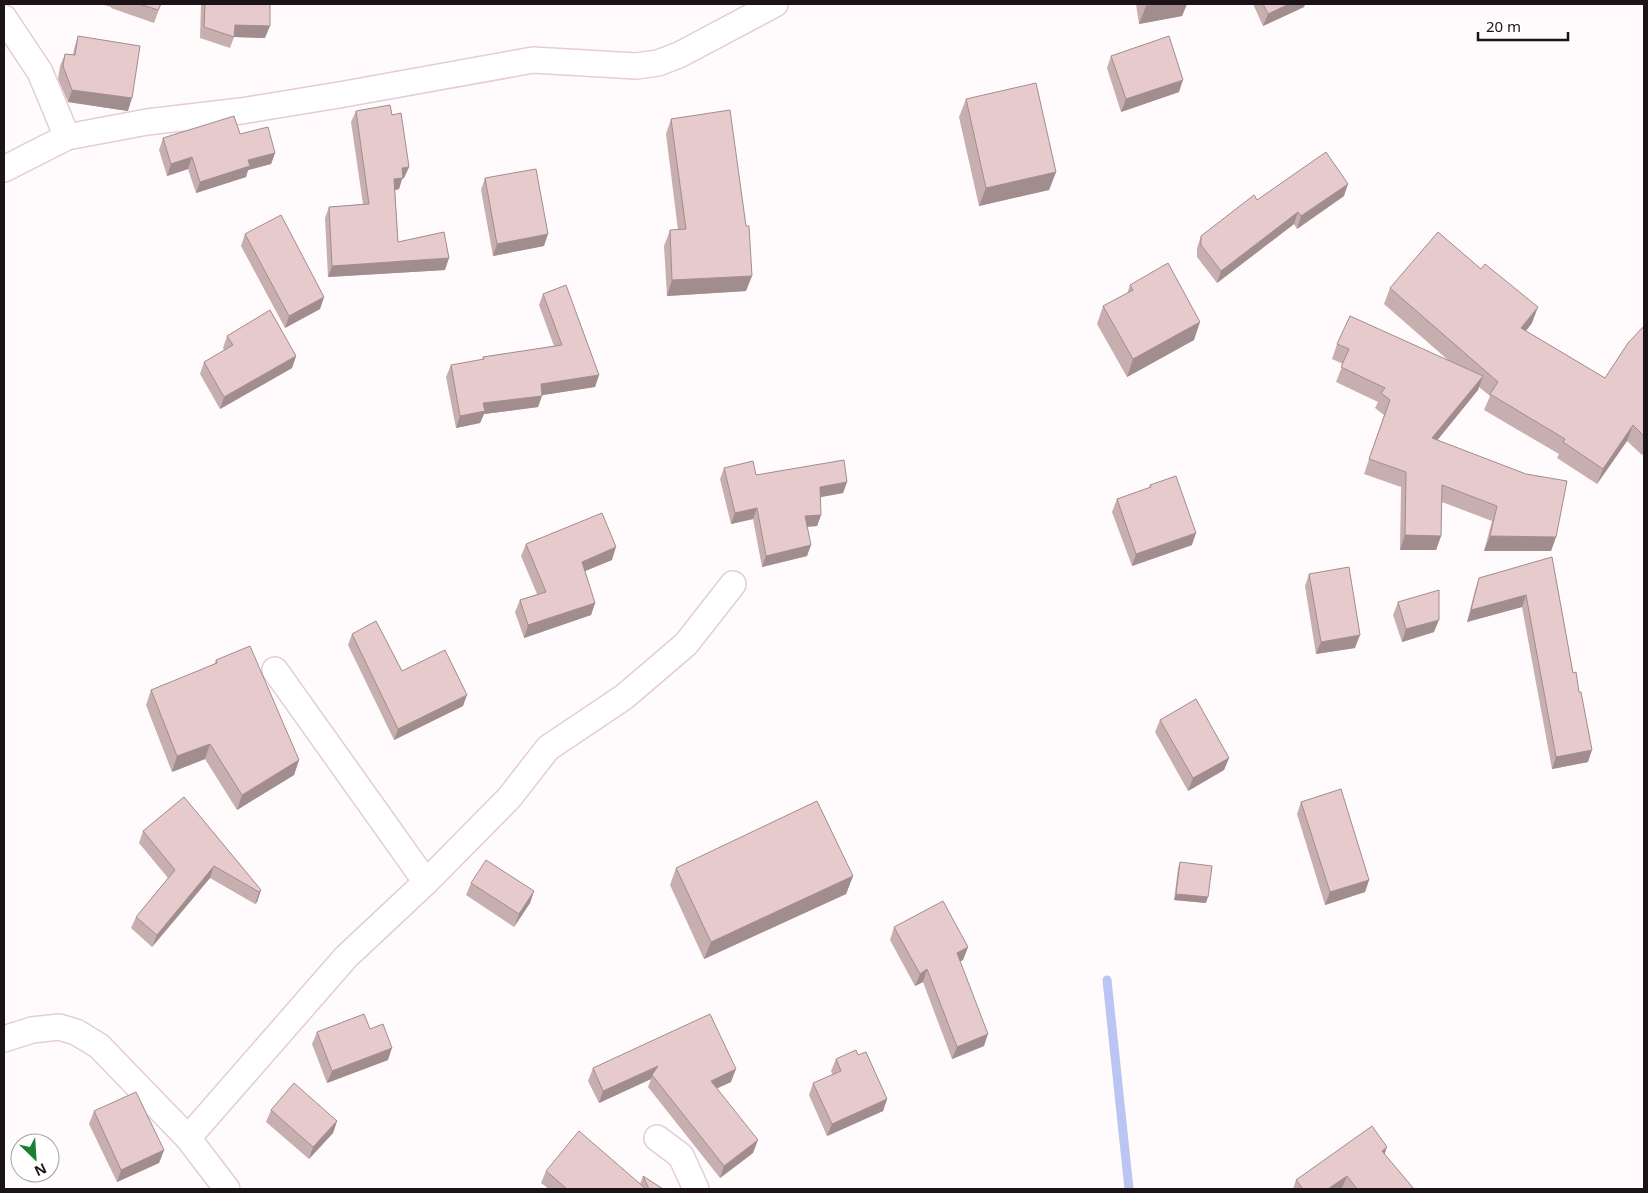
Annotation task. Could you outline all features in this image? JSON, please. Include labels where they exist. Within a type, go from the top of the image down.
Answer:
[{"type":"street","points":[[4,169],[66,137],[147,122],[241,111],[533,60],[636,66],[658,63],[679,55],[775,4]]},
{"type":"street","points":[[4,18],[40,72],[66,137]]},
{"type":"street","points":[[188,1138],[346,957],[426,882],[509,798],[548,748],[624,697],[686,644],[733,584]]},
{"type":"street","points":[[275,670],[426,882]]},
{"type":"street","points":[[4,1039],[46,1027],[68,1029],[99,1046],[188,1138],[227,1189]]},
{"type":"street","points":[[657,1138],[681,1156],[696,1189]]},
{"type":"building","points":[[139,4],[161,4],[158,10]]},
{"type":"building","points":[[205,4],[270,4],[270,26],[235,25],[234,37],[204,27]]},
{"type":"building","points":[[1263,4],[1289,4],[1268,14]]},
{"type":"building","points":[[78,36],[140,46],[132,98],[72,90],[63,66],[65,54],[75,55]]},
{"type":"building","points":[[1169,36],[1183,80],[1126,99],[1111,56]]},
{"type":"building","points":[[1036,83],[1056,172],[986,188],[966,99]]},
{"type":"building","points":[[390,105],[392,115],[401,113],[409,167],[402,168],[403,178],[394,179],[398,242],[444,232],[449,258],[332,266],[329,207],[369,204],[356,111]]},
{"type":"building","points":[[730,110],[746,226],[749,226],[752,276],[672,280],[670,230],[686,229],[671,119]]},
{"type":"building","points":[[234,116],[240,134],[268,127],[275,153],[248,160],[250,166],[200,182],[192,157],[171,164],[163,138]]},
{"type":"building","points":[[1326,152],[1348,184],[1301,216],[1298,212],[1221,271],[1201,245],[1201,236],[1254,195],[1257,200]]},
{"type":"building","points":[[536,169],[548,234],[497,244],[485,178]]},
{"type":"building","points":[[281,215],[324,297],[289,316],[245,234]]},
{"type":"building","points":[[1438,232],[1481,269],[1485,264],[1538,307],[1521,328],[1605,378],[1628,343],[1644,326],[1644,436],[1633,425],[1603,469],[1563,442],[1565,439],[1490,394],[1498,382],[1390,288]]},
{"type":"building","points":[[1168,263],[1200,322],[1133,359],[1103,306],[1133,290],[1130,285]]},
{"type":"building","points":[[566,285],[599,375],[541,384],[542,396],[483,403],[485,411],[460,416],[451,365],[484,359],[483,357],[562,345],[543,294]]},
{"type":"building","points":[[270,310],[296,356],[224,397],[204,362],[233,345],[227,336]]},
{"type":"building","points":[[1350,316],[1483,376],[1432,438],[1526,474],[1567,481],[1556,537],[1490,536],[1497,506],[1442,485],[1441,536],[1405,535],[1406,472],[1369,459],[1390,400],[1381,393],[1385,388],[1341,367],[1349,349],[1337,344]]},
{"type":"building","points":[[844,460],[847,482],[820,487],[821,515],[805,516],[811,545],[766,556],[757,508],[735,513],[724,468],[753,461],[756,475]]},
{"type":"building","points":[[1176,476],[1196,533],[1136,554],[1117,499]]},
{"type":"building","points":[[602,513],[616,547],[582,562],[595,603],[528,625],[520,600],[546,592],[526,544]]},
{"type":"building","points":[[1552,557],[1573,673],[1576,672],[1579,692],[1581,692],[1592,750],[1556,757],[1526,595],[1471,610],[1479,578]]},
{"type":"building","points":[[1349,567],[1360,635],[1321,642],[1309,574]]},
{"type":"building","points":[[1439,590],[1439,620],[1406,629],[1398,602]]},
{"type":"building","points":[[376,621],[402,671],[445,650],[467,695],[398,729],[352,634]]},
{"type":"building","points":[[250,646],[299,760],[242,795],[210,744],[177,756],[151,690],[217,663],[216,660]]},
{"type":"building","points":[[1196,699],[1229,758],[1193,778],[1160,720]]},
{"type":"building","points":[[1341,789],[1369,880],[1330,892],[1301,802]]},
{"type":"building","points":[[184,797],[261,890],[259,892],[214,866],[157,935],[136,917],[175,870],[143,831]]},
{"type":"building","points":[[817,801],[853,876],[711,942],[676,868]]},
{"type":"building","points":[[486,860],[534,891],[519,914],[471,883]]},
{"type":"building","points":[[1180,862],[1212,866],[1208,897],[1176,894]]},
{"type":"building","points":[[943,901],[968,947],[957,953],[988,1034],[957,1047],[927,969],[920,974],[894,927]]},
{"type":"building","points":[[364,1014],[370,1029],[383,1024],[392,1048],[332,1071],[317,1032]]},
{"type":"building","points":[[710,1014],[736,1069],[711,1081],[758,1140],[724,1166],[652,1075],[658,1066],[603,1091],[593,1068]]},
{"type":"building","points":[[856,1050],[858,1055],[866,1052],[887,1099],[832,1124],[813,1083],[841,1071],[836,1059]]},
{"type":"building","points":[[294,1083],[337,1121],[313,1147],[271,1110]]},
{"type":"building","points":[[136,1092],[164,1150],[121,1170],[94,1111]]},
{"type":"building","points":[[1372,1126],[1387,1147],[1382,1151],[1414,1189],[1357,1189],[1347,1176],[1328,1189],[1303,1189],[1296,1180]]},
{"type":"building","points":[[579,1131],[646,1189],[567,1189],[546,1171]]},
{"type":"building","points":[[643,1176],[663,1189],[649,1189]]},
{"type":"waterway","points":[[1107,980],[1129,1189]]}]
